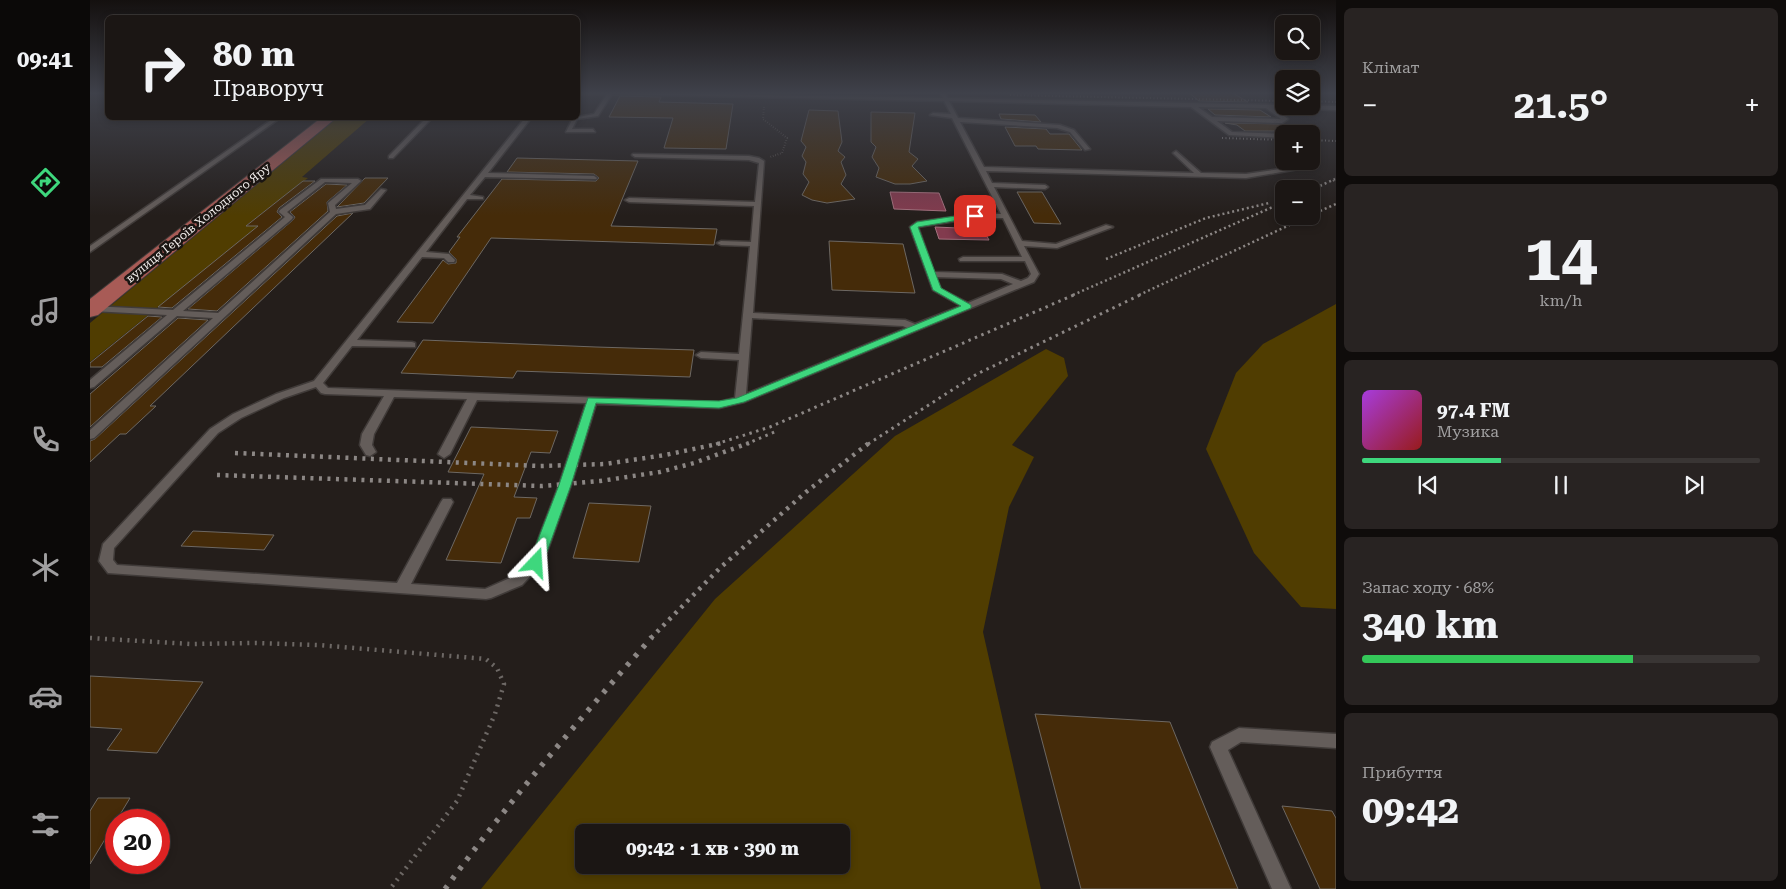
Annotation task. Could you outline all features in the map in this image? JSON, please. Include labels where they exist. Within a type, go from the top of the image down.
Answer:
[{"type":"main road","name":"вулиця Героїв Холодного Яру","points":[[91,309],[309,133]]},
{"type":"lane","points":[[90,250],[255,133]]},
{"type":"lane","points":[[391,157],[413,133]]},
{"type":"lane","points":[[516,133],[318,383],[280,396],[237,416],[214,431],[108,547],[106,560],[113,570],[486,594],[517,581],[536,563],[565,485],[592,400]]},
{"type":"lane","points":[[318,383],[325,391],[719,405],[740,400],[1031,280],[1035,274],[963,133]]},
{"type":"lane","points":[[1074,133],[1087,149]]},
{"type":"lane","points":[[1232,133],[1275,136]]},
{"type":"lane","points":[[1176,153],[1199,174]]},
{"type":"lane","points":[[635,155],[757,159],[762,162],[740,400]]},
{"type":"lane","points":[[982,169],[1246,176],[1289,170]]},
{"type":"lane","points":[[483,175],[594,178]]},
{"type":"lane","points":[[90,385],[289,217],[284,212],[323,180],[358,181],[331,205],[334,212]]},
{"type":"lane","points":[[989,185],[1045,187]]},
{"type":"lane","points":[[90,436],[334,212],[367,207],[383,190]]},
{"type":"lane","points":[[465,197],[481,198]]},
{"type":"lane","points":[[629,200],[758,204]]},
{"type":"lane","points":[[968,306],[937,290],[914,227],[917,224],[975,216],[1005,216]]},
{"type":"lane","points":[[1019,243],[1057,246],[1109,226]]},
{"type":"lane","points":[[721,243],[754,244]]},
{"type":"lane","points":[[420,254],[446,256],[451,260]]},
{"type":"lane","points":[[963,259],[1027,259]]},
{"type":"lane","points":[[931,274],[1002,277],[1020,284]]},
{"type":"lane","points":[[91,309],[220,316]]},
{"type":"lane","points":[[748,315],[905,323],[916,328]]},
{"type":"lane","points":[[349,343],[412,345]]},
{"type":"lane","points":[[701,355],[744,357]]},
{"type":"lane","points":[[370,452],[366,445],[368,434],[391,393]]},
{"type":"lane","points":[[444,454],[474,396]]},
{"type":"lane","points":[[400,589],[447,502]]},
{"type":"lane","points":[[1282,889],[1218,747],[1239,735],[1336,741]]},
{"type":"path","points":[[757,159],[782,153],[787,138],[781,133]]},
{"type":"path","points":[[90,638],[191,644],[255,642],[318,645],[486,660],[498,668],[504,684],[495,714],[457,801],[390,889]]},
{"type":"shaded area","points":[[318,133],[352,133],[302,177],[308,178],[247,225],[259,226],[90,362],[90,323]]},
{"type":"shaded area","points":[[890,192],[939,193],[946,211],[894,209]]},
{"type":"shaded area","points":[[935,227],[983,229],[989,240],[939,239]]},
{"type":"shaded area","points":[[1336,304],[1336,609],[1301,607],[1254,553],[1206,449],[1236,373],[1263,344]]},
{"type":"shaded area","points":[[1046,349],[1064,358],[1068,376],[1012,445],[1034,457],[1009,507],[983,632],[1041,889],[481,889],[715,599],[895,436]]},
{"type":"building","points":[[668,133],[728,133],[726,149],[664,148]]},
{"type":"building","points":[[803,133],[841,133],[842,142],[838,151],[845,157],[841,162],[846,175],[841,184],[855,199],[827,203],[812,200],[802,195],[809,182],[803,174],[806,162],[802,156],[806,147],[801,141]]},
{"type":"building","points":[[871,133],[912,133],[909,152],[918,159],[912,166],[927,181],[895,184],[876,177],[879,168],[872,157],[876,147],[871,142]]},
{"type":"building","points":[[1008,133],[1069,134],[1082,150],[1038,149],[1036,146],[1015,146]]},
{"type":"building","points":[[517,158],[638,161],[611,226],[717,229],[714,245],[491,238],[433,323],[397,322],[443,260],[448,264],[456,263],[456,259],[449,252],[460,237],[457,237],[502,179],[596,181],[599,178],[594,174],[507,172]]},
{"type":"building","points":[[365,178],[388,178],[364,203],[337,207]]},
{"type":"building","points":[[303,181],[315,181],[279,208],[277,212],[282,217],[172,308],[158,307],[258,226],[246,226]]},
{"type":"building","points":[[326,184],[347,185],[327,202],[328,211],[217,311],[188,309],[293,220],[295,217],[290,212]]},
{"type":"building","points":[[1017,192],[1042,192],[1061,224],[1034,223]]},
{"type":"building","points":[[353,213],[150,406],[156,406],[126,434],[120,434],[90,462],[90,441],[95,439],[337,216]]},
{"type":"building","points":[[829,241],[903,244],[915,293],[832,290]]},
{"type":"building","points":[[148,316],[162,317],[102,367],[90,367],[90,363]]},
{"type":"building","points":[[178,318],[208,320],[90,427],[90,394]]},
{"type":"building","points":[[423,340],[694,350],[690,377],[517,371],[513,378],[401,373]]},
{"type":"building","points":[[471,427],[558,431],[550,453],[531,452],[514,497],[537,498],[530,518],[517,518],[501,563],[446,560],[484,474],[448,472]]},
{"type":"building","points":[[589,503],[651,506],[639,562],[573,558]]},
{"type":"building","points":[[193,531],[274,535],[264,550],[181,546]]},
{"type":"building","points":[[90,676],[203,682],[157,753],[107,750],[122,729],[90,727]]},
{"type":"building","points":[[1035,714],[1170,722],[1238,889],[1081,889]]},
{"type":"building","points":[[98,798],[130,798],[123,809],[105,809],[105,839],[90,864],[90,811]]},
{"type":"building","points":[[1282,806],[1332,811],[1336,818],[1336,889],[1320,889]]},
{"type":"railway","points":[[1222,138],[1275,140]]},
{"type":"railway","points":[[1320,140],[1336,141]]},
{"type":"railway","points":[[1320,186],[1335,179]]},
{"type":"railway","points":[[1106,259],[1206,218],[1269,203]]},
{"type":"railway","points":[[1320,211],[1336,204]]},
{"type":"railway","points":[[1073,295],[1275,206]]},
{"type":"railway","points":[[1139,295],[1290,225]]},
{"type":"railway","points":[[716,444],[770,427],[1076,294]]},
{"type":"railway","points":[[868,444],[977,374],[1142,294]]},
{"type":"railway","points":[[746,444],[777,431]]},
{"type":"railway","points":[[235,453],[540,466],[605,464],[665,455],[722,443]]},
{"type":"railway","points":[[217,475],[542,486],[600,481],[660,472],[694,463],[749,443]]},
{"type":"railway","points":[[651,638],[720,568],[806,492],[869,443]]},
{"type":"railway","points":[[445,889],[520,792],[652,637]]},
{"type":"route","points":[[536,563],[565,485],[592,400],[719,405],[740,400],[968,306],[937,290],[914,227],[917,224],[975,216]]}]
